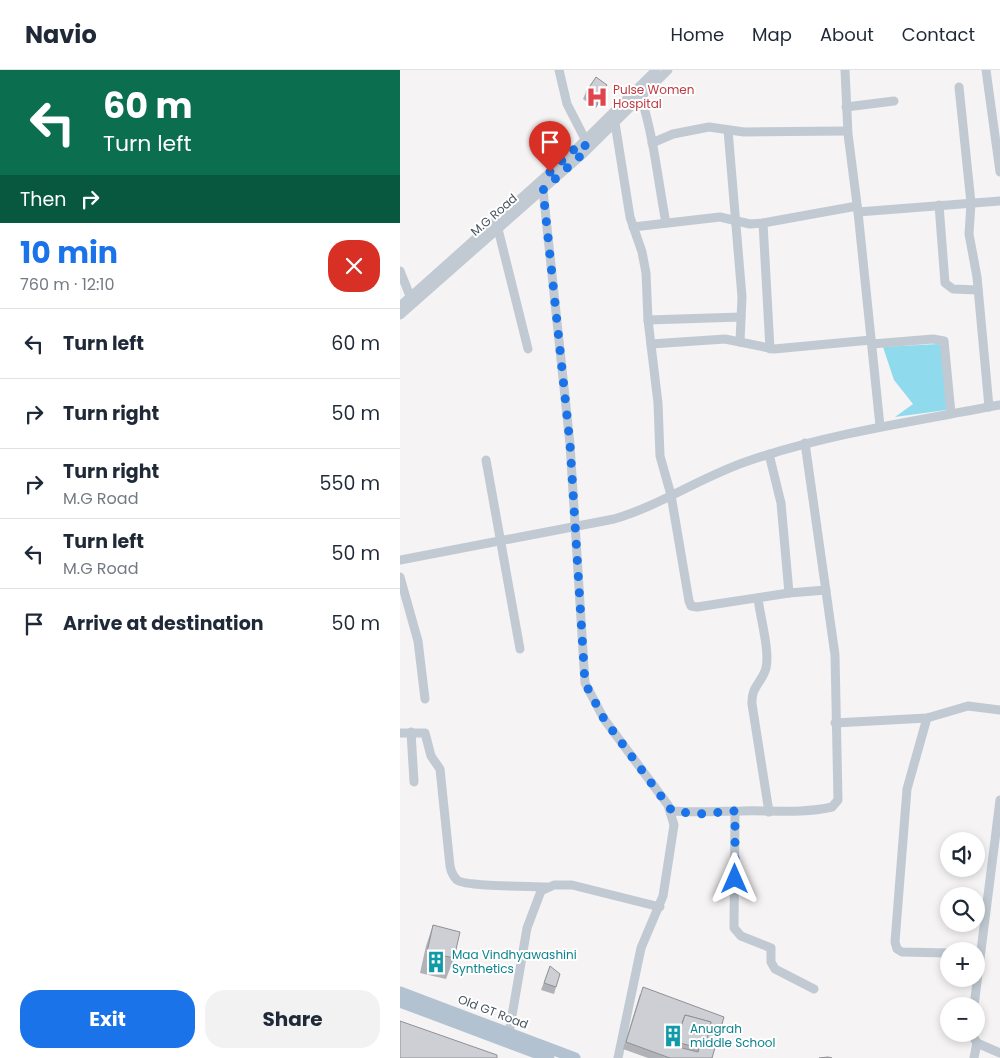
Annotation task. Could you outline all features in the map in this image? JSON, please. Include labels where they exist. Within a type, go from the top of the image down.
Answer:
[{"type":"main road","name":"Old GT Road","points":[[400,992],[575,1058]]},
{"type":"main road","name":"Old GT Road","points":[[400,1002],[549,1058]]},
{"type":"street","points":[[559,70],[567,104],[585,144]]},
{"type":"street","name":"M.G Road","points":[[400,306],[410,296],[435,279],[498,229],[543,190],[656,70]]},
{"type":"street","name":"M.G Road","points":[[400,315],[435,279],[585,144],[615,123],[668,70]]},
{"type":"street","points":[[845,70],[847,131],[858,209],[880,426]]},
{"type":"street","points":[[986,70],[1000,172]]},
{"type":"street","points":[[959,87],[971,203],[969,234],[978,290],[988,407]]},
{"type":"street","points":[[641,97],[652,143],[666,223]]},
{"type":"street","points":[[846,107],[894,101]]},
{"type":"street","points":[[615,123],[633,227],[642,252],[646,273],[648,320],[658,403],[660,456],[671,495],[687,593],[691,606],[697,607],[789,593],[826,590]]},
{"type":"street","points":[[652,143],[688,130],[709,127],[744,132],[847,131]]},
{"type":"street","points":[[728,130],[742,297],[740,342]]},
{"type":"street","points":[[543,190],[566,403],[585,683],[604,719],[672,811],[674,838],[660,907],[641,948],[618,1058]]},
{"type":"street","points":[[633,227],[720,217],[750,224],[858,209],[1000,201]]},
{"type":"street","points":[[938,205],[945,283],[953,289],[978,290]]},
{"type":"street","points":[[763,223],[770,349]]},
{"type":"street","points":[[498,229],[528,349]]},
{"type":"street","points":[[400,271],[410,296]]},
{"type":"street","points":[[648,320],[741,317]]},
{"type":"street","points":[[651,344],[725,339],[770,349],[872,342],[944,341],[951,414]]},
{"type":"street","points":[[400,560],[502,542],[627,515],[736,465],[769,454],[880,426],[1000,405]]},
{"type":"street","points":[[672,811],[698,814],[735,811],[770,812],[814,810],[836,804],[838,794],[835,662],[805,444]]},
{"type":"street","points":[[769,454],[780,504],[789,593]]},
{"type":"street","points":[[486,460],[520,649]]},
{"type":"street","points":[[400,577],[418,641],[425,699]]},
{"type":"street","points":[[758,598],[766,663],[763,676],[751,694],[770,812]]},
{"type":"street","points":[[835,723],[927,718],[968,706],[1000,710]]},
{"type":"street","points":[[927,718],[907,789],[895,942],[897,949],[902,952],[940,953]]},
{"type":"street","points":[[400,732],[424,733],[431,756],[440,769],[450,866],[458,881],[547,886],[572,885],[660,907]]},
{"type":"street","points":[[411,732],[414,782]]},
{"type":"street","points":[[981,942],[996,862],[1000,800]]},
{"type":"street","points":[[735,811],[734,928],[741,936],[771,948],[771,962],[775,969],[814,989]]},
{"type":"street","points":[[509,1033],[527,928],[537,898],[547,886]]},
{"type":"street","points":[[974,1058],[977,1043],[1000,1053]]},
{"type":"water","points":[[938,344],[944,347],[948,408],[946,410],[895,417],[913,404],[894,380],[883,347]]},
{"type":"building","points":[[596,77],[607,85],[598,101],[586,92]]},
{"type":"building","points":[[433,925],[460,932],[454,958],[427,952]]},
{"type":"building","points":[[550,966],[560,974],[556,987],[544,983]]},
{"type":"building","name":"Anugrah middle School","points":[[643,987],[724,1017],[712,1058],[670,1058],[626,1042]],"holes":[[[685,1015],[711,1022],[705,1043],[701,1042],[698,1052],[674,1046]]]},
{"type":"building","points":[[685,1015],[711,1022],[707,1040],[702,1039],[699,1048],[676,1042]]},
{"type":"building","points":[[400,1021],[497,1055],[497,1058],[400,1058]]},
{"type":"place","name":"Pulse Women Hospital","points":[[597,97]]},
{"type":"place","name":"Maa Vindhyawashini Synthetics","points":[[436,962]]},
{"type":"place","name":"Anugrah middle School","points":[[673,1036]]},
{"type":"route","points":[[550,172],[582,142],[588,149],[543,190],[570,444],[585,683],[604,719],[672,811],[698,814],[735,811],[735,879]]}]
